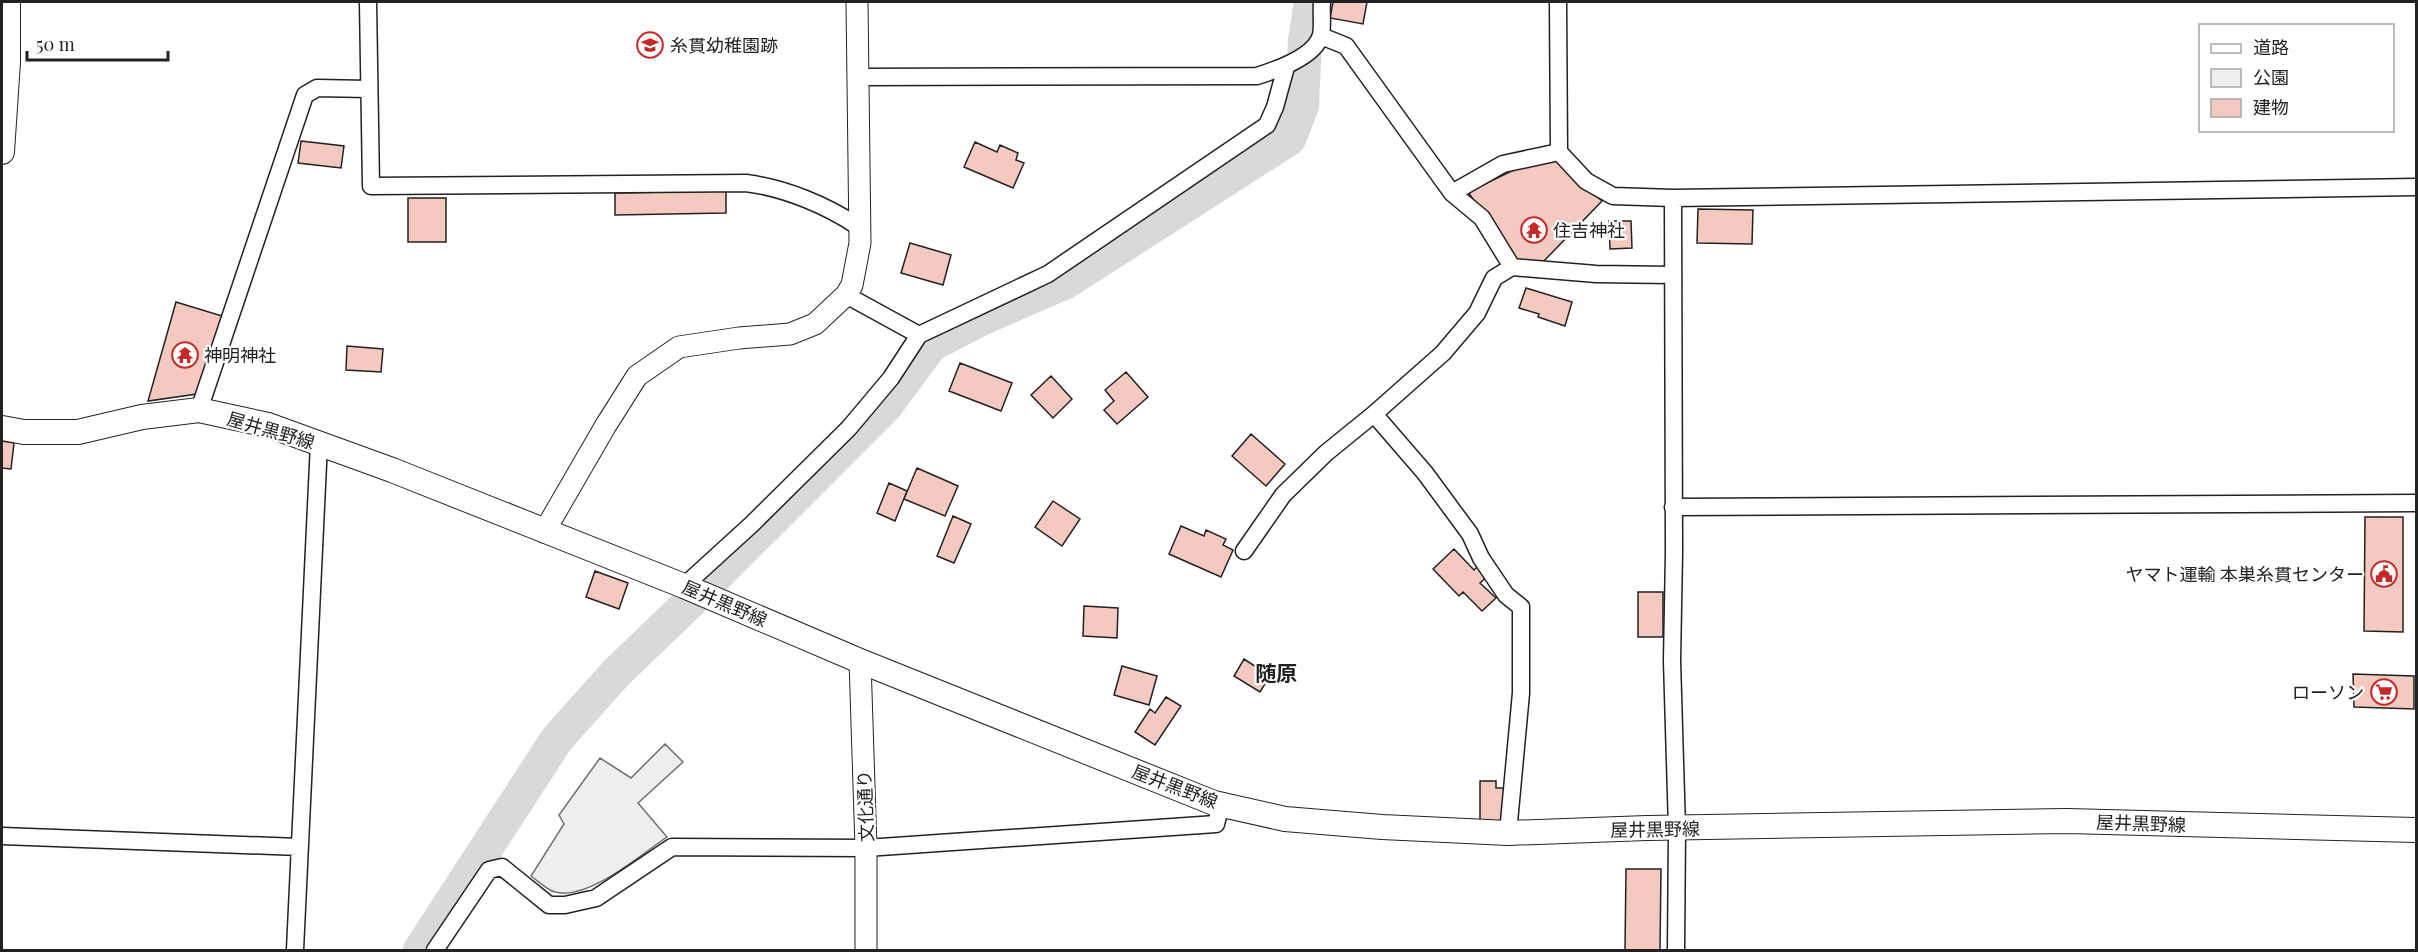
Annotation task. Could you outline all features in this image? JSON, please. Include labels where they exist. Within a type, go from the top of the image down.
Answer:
[{"type":"main road","points":[[2,152],[9,62],[8,2]]},
{"type":"main road","name":"屋井黒野線","points":[[2,428],[24,432],[78,432],[142,417],[199,410],[268,425],[320,443],[684,586],[860,661],[1221,804],[1285,819],[1383,827],[1508,833],[2067,821],[2416,830]]},
{"type":"street","points":[[368,2],[370,186],[746,183],[772,186],[841,215],[859,227]]},
{"type":"street","points":[[544,532],[637,376],[679,347],[740,338],[790,334],[815,324],[846,295],[852,285],[860,243],[857,2]]},
{"type":"street","points":[[858,77],[1257,76],[1286,67],[1314,47],[1321,36],[1322,2]]},
{"type":"street","points":[[1558,2],[1559,152],[1586,181],[1613,196],[1673,198],[2416,187]]},
{"type":"street","points":[[1321,36],[1346,46],[1452,193],[1482,218],[1512,267]]},
{"type":"street","points":[[684,586],[752,524],[849,428],[891,378],[919,335],[1048,274],[1266,125],[1275,107],[1286,67]]},
{"type":"street","points":[[199,410],[305,95],[317,88],[368,89]]},
{"type":"street","points":[[1452,193],[1503,164],[1559,152]]},
{"type":"street","points":[[1673,198],[1672,661],[1677,829],[1676,951]]},
{"type":"street","points":[[1244,551],[1283,495],[1326,453],[1443,353],[1477,313],[1494,278],[1512,267],[1596,274],[1672,275]]},
{"type":"street","points":[[846,295],[919,335]]},
{"type":"street","points":[[1374,414],[1425,473],[1470,534],[1481,558],[1506,595],[1521,607],[1521,693],[1508,833]]},
{"type":"street","points":[[295,951],[320,443]]},
{"type":"street","points":[[1673,507],[2416,503]]},
{"type":"street","name":"文化通り","points":[[860,661],[866,848],[866,951]]},
{"type":"street","points":[[435,951],[489,870],[502,867],[549,904],[565,906],[596,898],[672,847],[866,848],[1216,824],[1221,804]]},
{"type":"street","points":[[2,836],[299,848]]},
{"type":"green space","points":[[665,744],[683,762],[638,803],[667,837],[613,875],[583,890],[568,893],[555,892],[531,876],[564,824],[559,815],[600,758],[631,778]]},
{"type":"building","points":[[1333,2],[1367,2],[1363,24],[1330,18]]},
{"type":"building","points":[[301,141],[344,146],[341,168],[298,163]]},
{"type":"building","points":[[975,142],[997,152],[1000,145],[1018,153],[1016,160],[1024,163],[1013,188],[964,167]]},
{"type":"building","name":"住吉神社","points":[[1553,158],[1602,201],[1542,263],[1516,260],[1468,192],[1522,166]]},
{"type":"building","points":[[726,191],[726,213],[615,215],[615,193]]},
{"type":"building","points":[[408,198],[446,198],[446,242],[408,242]]},
{"type":"building","points":[[1698,209],[1753,210],[1752,244],[1697,243]]},
{"type":"building","points":[[1609,221],[1631,221],[1632,248],[1610,249]]},
{"type":"building","points":[[910,243],[951,255],[943,285],[901,273]]},
{"type":"building","points":[[1526,288],[1572,302],[1565,326],[1519,308]]},
{"type":"building","name":"神明神社","points":[[176,302],[222,316],[197,394],[148,401]]},
{"type":"building","points":[[347,346],[383,349],[381,372],[346,370]]},
{"type":"building","points":[[960,363],[1012,383],[1001,411],[949,391]]},
{"type":"building","points":[[1126,372],[1148,397],[1117,424],[1104,410],[1114,401],[1105,390]]},
{"type":"building","points":[[1051,376],[1072,399],[1053,418],[1031,395]]},
{"type":"building","points":[[1251,434],[1285,464],[1266,486],[1232,456]]},
{"type":"building","points":[[2,441],[14,443],[11,469],[2,468]]},
{"type":"building","points":[[917,468],[958,486],[945,516],[904,499]]},
{"type":"building","points":[[889,483],[907,491],[895,521],[877,513]]},
{"type":"building","points":[[1053,501],[1080,519],[1062,546],[1035,527]]},
{"type":"building","points":[[953,516],[971,524],[954,563],[937,556]]},
{"type":"building","name":"ヤマト運輸 本巣糸貫センター","points":[[2365,517],[2403,517],[2403,632],[2364,631]]},
{"type":"building","points":[[1181,526],[1204,536],[1206,530],[1226,539],[1223,545],[1233,550],[1221,577],[1169,554]]},
{"type":"building","points":[[1454,549],[1474,570],[1480,564],[1490,574],[1480,583],[1496,598],[1482,611],[1463,592],[1459,596],[1433,569]]},
{"type":"building","points":[[595,571],[628,583],[619,609],[586,597]]},
{"type":"building","points":[[1638,592],[1663,592],[1663,637],[1638,637]]},
{"type":"building","points":[[1084,606],[1118,608],[1117,638],[1083,636]]},
{"type":"building","points":[[1244,659],[1270,676],[1260,692],[1234,676]]},
{"type":"building","points":[[1122,666],[1157,676],[1149,705],[1114,695]]},
{"type":"building","name":"ローソン","points":[[2353,674],[2414,676],[2414,709],[2354,707]]},
{"type":"building","points":[[1166,697],[1181,706],[1155,745],[1135,732],[1150,709],[1155,713]]},
{"type":"building","points":[[1480,781],[1496,781],[1496,788],[1505,788],[1505,823],[1480,823]]},
{"type":"building","points":[[1626,869],[1661,869],[1660,950],[1625,950]]},
{"type":"waterway","points":[[420,950],[557,739],[617,672],[886,406],[931,345],[981,319],[1066,282],[1289,139],[1302,106],[1305,40],[1311,2]]},
{"type":"place","name":"糸貫幼稚園跡","points":[[650,45]]},
{"type":"place","name":"住吉神社","points":[[1534,230]]},
{"type":"place","name":"神明神社","points":[[185,355]]},
{"type":"place","name":"ヤマト運輸 本巣糸貫センター","points":[[2384,574]]},
{"type":"place","name":"ローソン","points":[[2384,692]]},
{"type":"district","name":"随原","points":[[1276,672]]}]
